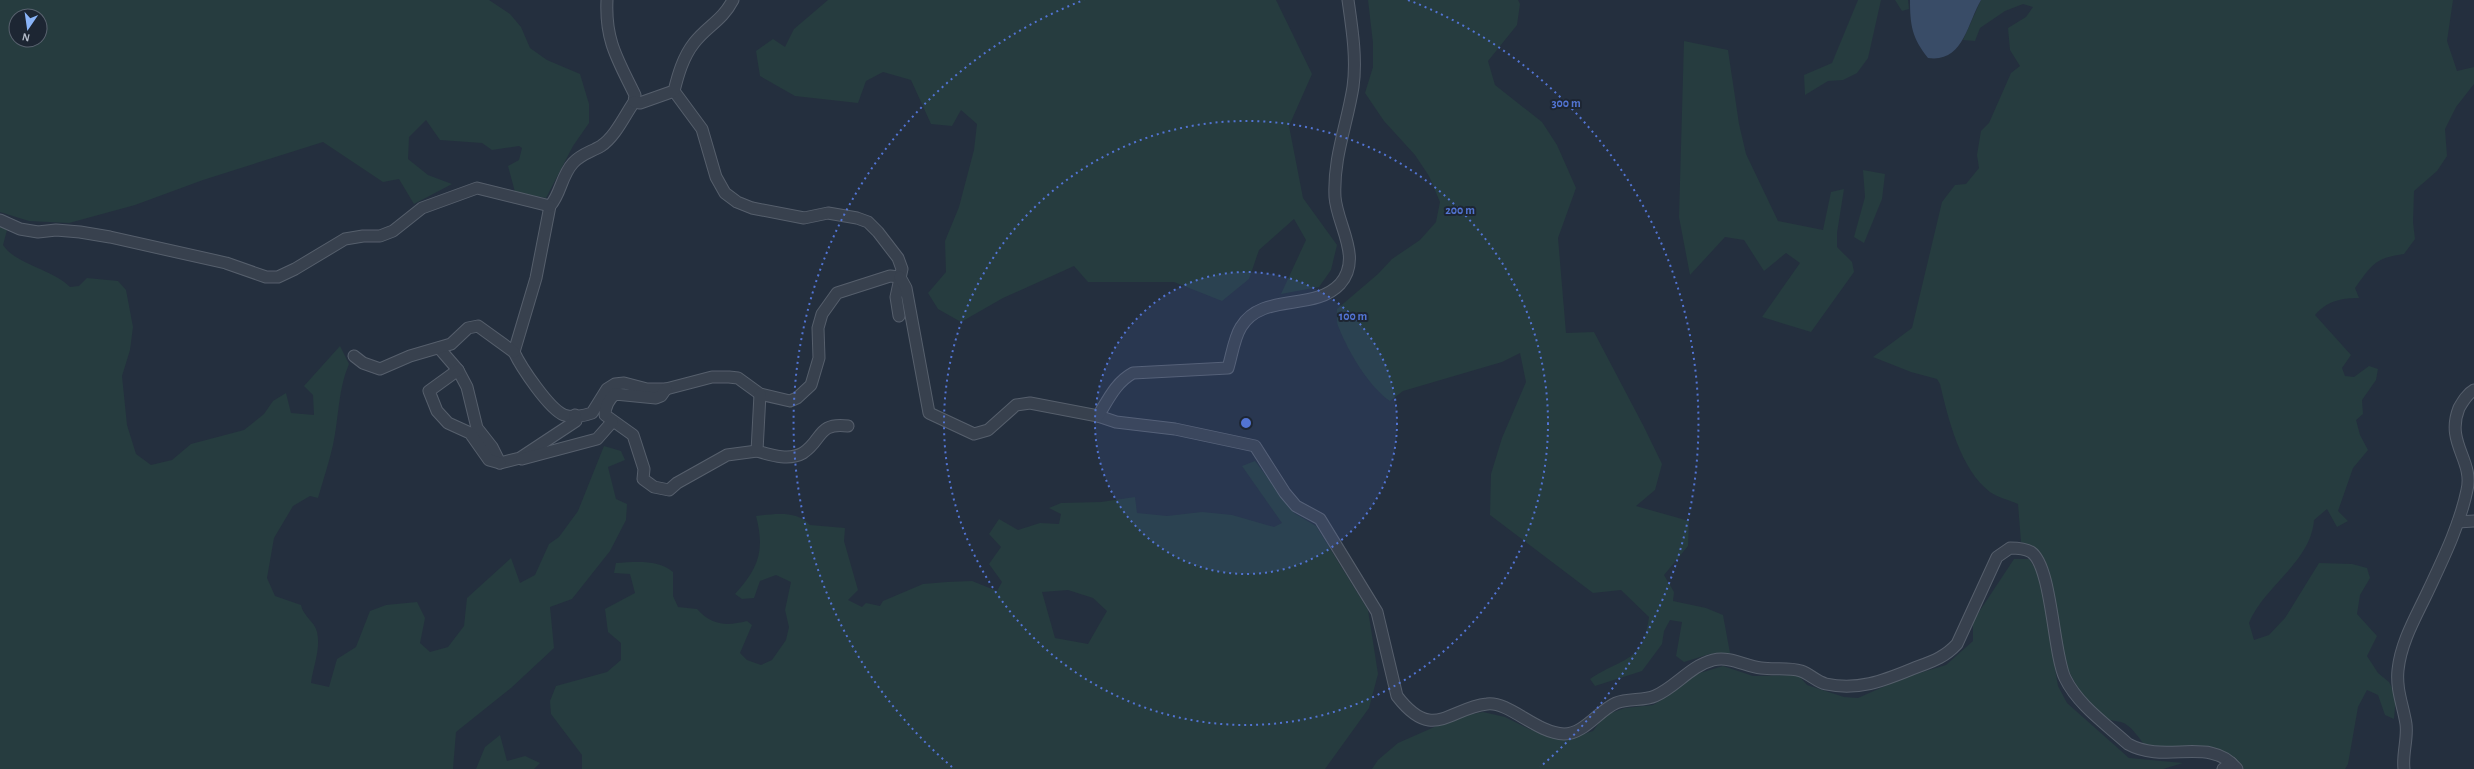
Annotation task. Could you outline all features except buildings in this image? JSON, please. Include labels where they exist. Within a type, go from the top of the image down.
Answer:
[{"type":"street","points":[[514,352],[536,278],[550,206],[555,201],[561,183],[572,164],[581,156],[602,145],[634,102],[635,95],[608,38],[606,21],[607,0]]},
{"type":"street","points":[[674,91],[684,60],[694,43],[718,22],[733,0]]},
{"type":"street","points":[[1098,416],[1117,386],[1124,378],[1133,373],[1228,368],[1240,328],[1248,317],[1262,308],[1318,297],[1330,292],[1340,283],[1349,262],[1348,245],[1336,208],[1334,167],[1354,71],[1348,0]]},
{"type":"street","points":[[634,102],[640,103],[674,91]]},
{"type":"street","points":[[674,91],[702,129],[716,177],[725,193],[737,202],[752,208],[804,218],[828,213],[868,222],[898,258],[902,269],[896,297],[899,316]]},
{"type":"street","points":[[0,220],[20,229],[38,232],[80,232],[110,237],[226,263],[266,277],[278,277],[295,270],[345,239],[363,236],[380,236],[394,231],[422,208],[477,188],[550,206]]},
{"type":"street","points":[[354,356],[363,363],[380,369],[410,356],[451,344],[468,328],[478,326],[514,352],[519,363],[556,409],[565,415],[592,413],[607,389],[615,384],[624,383],[647,389],[666,389],[712,377],[738,378],[760,394],[790,401],[805,392],[811,385],[819,358],[818,328],[822,314],[837,294],[849,288],[890,276],[900,277]]},
{"type":"street","points":[[900,277],[906,288],[929,413],[974,434],[988,430],[1016,405],[1030,403],[1098,416],[1116,422],[1174,429],[1255,446],[1285,493],[1296,506],[1320,519],[1378,612],[1397,696],[1404,704],[1422,717],[1437,721],[1488,704],[1503,706],[1535,726],[1564,734],[1578,730],[1596,715],[1617,703],[1655,696],[1692,669],[1713,660],[1726,659],[1761,668],[1786,668],[1801,671],[1824,684],[1853,688],[1884,681],[1946,656],[1957,644],[1998,557],[2010,548],[2031,552],[2038,560],[2046,586],[2061,669],[2076,697],[2128,744],[2138,749],[2168,754],[2200,750],[2214,753],[2230,767]]},
{"type":"street","points":[[439,348],[458,370],[467,386],[477,428],[492,447],[500,463]]},
{"type":"street","points":[[458,370],[429,391],[437,411],[448,423],[470,433],[489,460],[500,463],[520,458],[576,421],[575,415]]},
{"type":"street","points":[[666,389],[661,396],[656,398],[615,394],[610,398],[605,415],[612,422],[633,435],[644,469],[643,478],[661,490],[669,490],[677,483],[727,455],[757,451],[776,456],[790,457],[803,453],[825,429],[838,425],[848,426]]},
{"type":"street","points":[[2404,769],[2406,724],[2398,694],[2398,670],[2408,633],[2437,572],[2458,522],[2468,489],[2469,475],[2454,436],[2456,417],[2462,401],[2474,390]]},
{"type":"street","points":[[757,451],[760,394]]},
{"type":"street","points":[[520,458],[523,460],[597,439],[612,422]]},
{"type":"street","points":[[2458,522],[2474,521]]},
{"type":"green space","points":[[0,0],[489,0],[510,14],[521,27],[530,48],[547,60],[580,74],[589,104],[589,123],[573,146],[546,198],[515,192],[508,166],[519,160],[522,148],[519,146],[492,150],[482,143],[440,140],[426,120],[409,137],[408,159],[428,175],[452,184],[414,204],[399,179],[383,182],[323,142],[203,180],[135,205],[69,223],[29,221],[0,212]]},
{"type":"green space","points":[[828,0],[1276,0],[1312,74],[1289,126],[1303,198],[1337,245],[1331,270],[1319,287],[1281,294],[1306,240],[1294,219],[1259,250],[1249,279],[1222,301],[1174,282],[1088,282],[1074,266],[1003,298],[961,322],[938,309],[928,293],[946,272],[945,241],[959,207],[974,150],[977,124],[961,110],[952,126],[931,124],[911,80],[883,72],[866,81],[858,103],[795,96],[760,76],[756,51],[773,39],[785,47],[794,29]]},
{"type":"green space","points":[[1368,0],[1518,0],[1520,4],[1517,25],[1488,61],[1495,85],[1542,122],[1557,145],[1576,188],[1558,238],[1566,333],[1594,332],[1662,464],[1655,490],[1636,506],[1689,521],[1688,546],[1664,575],[1674,592],[1673,601],[1706,608],[1723,615],[1730,653],[1710,654],[1684,662],[1676,656],[1682,622],[1670,620],[1664,631],[1662,644],[1642,671],[1595,686],[1590,679],[1622,662],[1636,651],[1642,643],[1649,617],[1621,590],[1593,593],[1490,515],[1491,474],[1502,438],[1526,382],[1520,353],[1502,362],[1403,391],[1390,401],[1374,387],[1354,358],[1338,326],[1337,309],[1378,274],[1392,259],[1420,240],[1436,222],[1440,202],[1429,176],[1415,155],[1384,121],[1365,93],[1373,67],[1373,43]]},
{"type":"green space","points":[[1858,0],[1881,0],[1868,58],[1857,73],[1843,80],[1828,81],[1805,95],[1804,75],[1832,63]]},
{"type":"green space","points":[[1895,0],[1908,0],[1909,9],[1902,11]]},
{"type":"green space","points":[[1981,0],[2453,0],[2447,41],[2457,71],[2474,67],[2474,84],[2456,107],[2445,129],[2447,156],[2437,171],[2414,191],[2413,222],[2415,239],[2404,254],[2380,260],[2370,268],[2355,288],[2359,298],[2329,303],[2315,315],[2351,355],[2342,368],[2345,376],[2354,377],[2369,366],[2378,369],[2376,380],[2362,400],[2363,414],[2356,420],[2360,435],[2368,450],[2353,468],[2338,511],[2348,521],[2337,527],[2327,509],[2314,520],[2311,535],[2305,549],[2265,597],[2249,623],[2254,640],[2269,635],[2285,618],[2319,563],[2352,564],[2367,568],[2370,578],[2360,595],[2357,614],[2377,636],[2367,656],[2378,673],[2389,682],[2396,696],[2394,719],[2385,715],[2378,695],[2367,690],[2358,707],[2348,764],[2345,769],[2244,769],[2240,763],[2224,754],[2145,746],[2128,726],[2121,722],[2108,719],[2092,706],[2081,693],[2065,662],[2049,570],[2039,552],[2021,542],[2018,504],[1990,492],[1971,470],[1963,457],[1951,427],[1940,384],[1937,379],[1911,372],[1873,357],[1912,328],[1942,202],[1955,185],[1966,184],[1979,168],[1977,155],[1981,131],[1989,123],[2011,73],[2020,66],[2010,50],[2008,28],[2026,17],[2033,7],[2023,4],[2005,11],[1980,28],[1975,41],[1963,40]]},
{"type":"green space","points":[[1684,41],[1728,50],[1739,124],[1746,154],[1778,221],[1823,230],[1831,192],[1844,189],[1837,233],[1837,247],[1852,262],[1854,272],[1811,332],[1762,317],[1800,263],[1786,253],[1764,271],[1744,240],[1725,237],[1690,275],[1679,217]]},
{"type":"green space","points":[[1863,170],[1885,174],[1882,199],[1864,243],[1854,237],[1865,197]]},
{"type":"green space","points":[[0,226],[7,230],[3,245],[9,252],[25,262],[54,276],[70,287],[79,286],[87,278],[118,281],[126,290],[133,327],[130,350],[122,376],[127,425],[136,454],[151,465],[172,460],[191,444],[244,430],[264,414],[273,401],[286,393],[291,413],[314,415],[313,395],[304,386],[340,346],[349,364],[341,393],[333,445],[318,498],[310,496],[293,506],[274,538],[267,578],[275,596],[301,605],[302,609],[316,628],[318,645],[311,683],[329,687],[337,659],[356,647],[370,611],[386,605],[417,602],[425,618],[420,643],[430,652],[448,647],[464,626],[467,598],[511,558],[520,583],[535,575],[549,544],[559,537],[578,511],[604,446],[621,451],[625,460],[608,467],[616,499],[627,504],[626,520],[610,551],[572,599],[550,607],[554,648],[511,688],[456,732],[453,769],[0,769]]},
{"type":"green space","points":[[1255,461],[1294,513],[1316,526],[1368,610],[1378,674],[1369,708],[1325,769],[582,769],[582,755],[551,714],[550,701],[556,686],[607,672],[621,660],[621,643],[608,632],[605,609],[635,593],[630,574],[614,573],[616,563],[646,562],[667,568],[673,572],[673,596],[678,607],[697,609],[708,619],[714,622],[733,624],[747,621],[752,625],[740,653],[747,660],[761,665],[772,660],[786,640],[789,627],[785,610],[791,582],[776,575],[760,581],[754,598],[742,599],[735,594],[750,576],[758,558],[760,539],[756,516],[785,514],[799,517],[810,525],[845,528],[844,541],[858,590],[848,600],[862,607],[866,603],[880,606],[883,601],[923,584],[972,581],[997,591],[1002,582],[989,564],[1001,547],[989,534],[999,519],[1018,530],[1040,523],[1059,524],[1061,514],[1049,508],[1061,503],[1101,502],[1135,497],[1137,513],[1167,516],[1202,512],[1232,515],[1274,527],[1282,523],[1242,466]],"holes":[[[1068,590],[1093,598],[1107,611],[1088,644],[1055,638],[1042,592]]]},
{"type":"green space","points":[[2014,559],[2029,559],[2039,574],[2058,686],[2067,703],[2129,758],[2183,763],[2163,769],[1372,769],[1378,760],[1398,743],[1457,717],[1483,712],[1505,717],[1529,729],[1555,738],[1572,738],[1593,731],[1605,715],[1625,708],[1653,705],[1671,694],[1690,676],[1723,666],[1753,676],[1798,675],[1807,685],[1844,697],[1858,698],[1903,678],[1946,665],[1973,641],[1973,621]]},
{"type":"green space","points":[[500,735],[507,761],[525,756],[540,763],[534,769],[476,769],[485,747]]},
{"type":"water","points":[[1910,0],[1981,0],[1962,40],[1956,48],[1949,54],[1940,58],[1928,58],[1918,44],[1913,31],[1911,24]]}]
